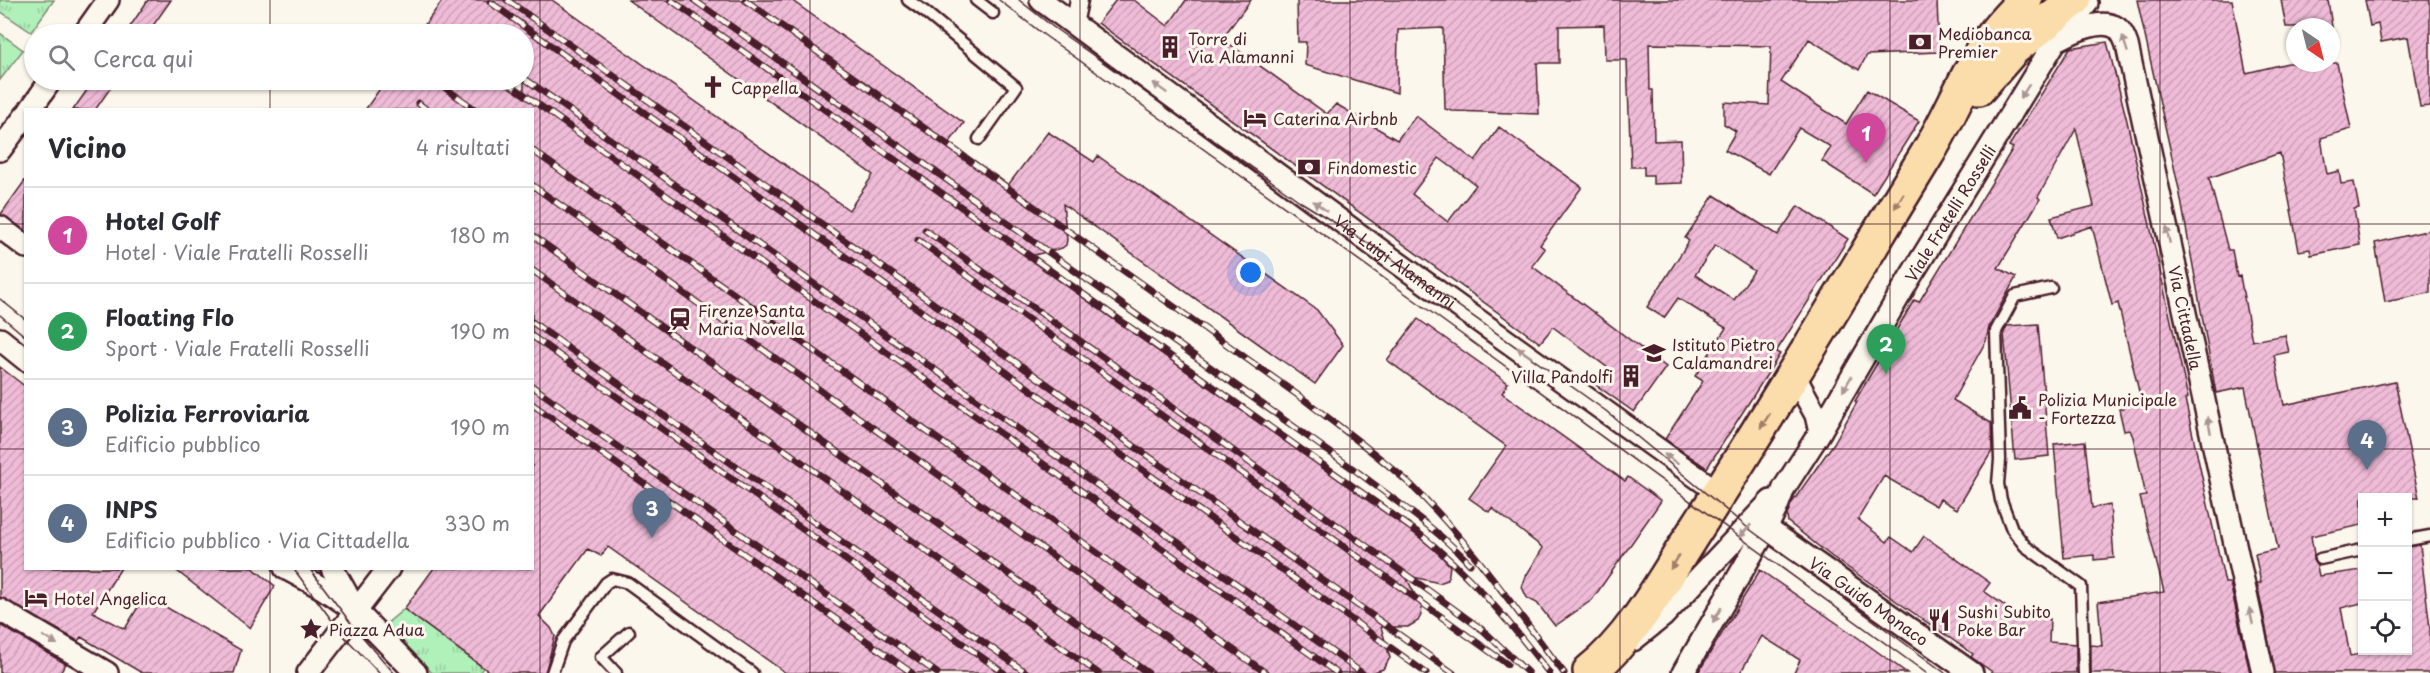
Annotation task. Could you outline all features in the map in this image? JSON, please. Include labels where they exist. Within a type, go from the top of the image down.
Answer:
[{"type":"main road","points":[[1593,669],[1634,623],[1719,493],[1794,375],[1929,151],[1985,47],[2025,0]]},
{"type":"main road","points":[[1929,151],[2013,49],[2074,0]]},
{"type":"street","points":[[91,24],[108,0]]},
{"type":"street","name":"Via Luigi Alamanni","points":[[1041,0],[1375,246],[1719,493]]},
{"type":"street","points":[[1074,25],[1079,0]]},
{"type":"street","name":"Viale Fratelli Rosselli","points":[[1593,669],[1663,616],[1784,488],[2055,42],[2088,0]]},
{"type":"street","name":"Via Cittadella","points":[[2055,42],[2070,33],[2088,27],[2109,25],[2120,31],[2127,45],[2263,673]]},
{"type":"street","points":[[31,108],[44,90]]},
{"type":"street","points":[[0,150],[24,118]]},
{"type":"street","points":[[0,227],[24,245]]},
{"type":"street","points":[[0,339],[24,358]]},
{"type":"street","points":[[1794,375],[1813,409],[1820,432]]},
{"type":"street","name":"Viale Fratelli Rosselli","points":[[1683,673],[1766,528],[1784,488]]},
{"type":"street","name":"Via Guido Monaco","points":[[1766,528],[1972,673]]},
{"type":"street","points":[[289,570],[324,589],[350,618],[376,630],[416,673]]},
{"type":"street","points":[[333,570],[350,618]]},
{"type":"street","points":[[308,673],[387,570]]},
{"type":"street","points":[[0,610],[97,671]]},
{"type":"lane","points":[[908,0],[926,12],[1016,87],[979,139]]},
{"type":"lane","points":[[976,0],[993,13]]},
{"type":"lane","points":[[2050,288],[2015,296],[1996,331],[2000,460],[1998,484],[2006,516],[2025,546],[2081,586],[2084,673]]},
{"type":"lane","points":[[2412,539],[2430,536]]},
{"type":"lane","points":[[2320,559],[2358,551]]},
{"type":"lane","points":[[552,673],[563,641],[606,583],[612,579],[628,583],[752,673]]},
{"type":"lane","points":[[616,673],[601,657],[629,632]]},
{"type":"green space","points":[[0,0],[54,0],[37,24],[24,24],[24,27],[0,11]]},
{"type":"green space","points":[[0,33],[23,50],[0,80]]},
{"type":"green space","points":[[404,609],[483,668],[479,673],[432,673],[386,624]]},
{"type":"building","points":[[148,0],[171,0],[154,24],[132,24]]},
{"type":"building","points":[[443,0],[552,0],[849,210],[873,175],[628,0],[791,0],[964,123],[947,146],[1006,188],[1048,132],[1094,162],[1098,156],[1317,310],[1343,345],[1315,384],[1063,204],[1066,245],[1026,257],[1432,546],[1450,566],[1448,580],[1439,583],[1405,575],[1422,608],[1421,615],[1418,621],[1408,627],[1381,627],[1390,658],[1383,669],[1371,673],[786,673],[608,547],[601,556],[588,549],[539,616],[551,628],[555,636],[545,673],[491,673],[404,609],[433,570],[534,570],[534,108],[366,108],[379,90],[513,90],[524,97],[524,90],[534,90],[534,24],[425,24]]},
{"type":"building","points":[[1116,0],[1134,0],[1168,26],[1186,0],[1251,0],[1223,37],[1217,35],[1327,114],[1336,104],[1397,140],[1416,116],[1475,161],[1499,127],[1582,187],[1540,245],[1545,249],[1532,266],[1666,367],[1634,412],[1596,385],[1608,368],[1553,327],[1540,343],[1098,23]],"holes":[[[1439,158],[1476,185],[1448,222],[1412,194]]]},
{"type":"building","points":[[1297,0],[1937,0],[1939,52],[1867,55],[1859,70],[1809,39],[1781,82],[1846,124],[1867,90],[1919,121],[1873,194],[1822,161],[1831,147],[1799,128],[1769,174],[1725,150],[1736,131],[1724,124],[1724,102],[1769,105],[1771,46],[1649,44],[1654,141],[1681,140],[1682,183],[1653,184],[1653,175],[1644,175],[1644,167],[1631,167],[1627,60],[1605,60],[1604,25],[1559,26],[1559,63],[1537,63],[1539,114],[1452,111],[1445,109],[1443,28],[1398,30],[1397,93],[1305,65],[1306,42],[1298,42]]},
{"type":"building","points":[[2137,0],[2232,0],[2246,73],[2286,63],[2286,72],[2339,72],[2351,129],[2321,138],[2327,174],[2339,171],[2341,184],[2354,182],[2359,208],[2354,209],[2360,245],[2311,255],[2310,249],[2299,251],[2280,153],[2209,178],[2228,250],[2232,250],[2237,277],[2240,276],[2252,341],[2285,335],[2289,352],[2274,355],[2284,405],[2395,381],[2419,498],[2412,498],[2412,493],[2358,493],[2358,526],[2311,536],[2313,560],[2319,576],[2358,571],[2358,604],[2341,608],[2350,656],[2412,655],[2412,546],[2420,545],[2430,628],[2430,673],[2275,673],[2257,583],[2261,583],[2255,554],[2278,549],[2245,387],[2216,393],[2179,189]]},
{"type":"building","points":[[2281,0],[2328,0],[2331,18],[2286,18],[2286,27]]},
{"type":"building","points":[[2365,0],[2430,0],[2430,106],[2420,107],[2408,37],[2381,42],[2378,24],[2370,26]]},
{"type":"building","points":[[2107,42],[2127,121],[2188,398],[2185,399],[2225,583],[2230,583],[2250,673],[2091,673],[2091,645],[2102,646],[2098,602],[2164,592],[2140,497],[2146,496],[2133,437],[2130,430],[2124,431],[2119,409],[2124,408],[2123,404],[2141,400],[2118,303],[2112,305],[2092,226],[2057,238],[2051,217],[2094,206],[2076,129],[2038,197],[2040,199],[1998,268],[2016,277],[1989,327],[1986,341],[1953,400],[1991,423],[1992,451],[1957,509],[1940,499],[1936,506],[1884,476],[1858,519],[1887,542],[1891,537],[1913,552],[1924,536],[1990,583],[1984,591],[2022,618],[2050,619],[2049,642],[2076,644],[2076,673],[1994,673],[1971,657],[1973,654],[1831,556],[1788,522],[1787,515],[1791,504],[1834,443],[1857,402],[1855,401],[1914,300],[1919,302],[2013,148],[2009,146],[2070,48]]},
{"type":"building","points":[[87,90],[109,90],[96,108],[74,108]]},
{"type":"building","points":[[24,182],[24,230],[1,214]]},
{"type":"building","points":[[1714,195],[1778,235],[1798,206],[1848,239],[1776,352],[1780,354],[1707,468],[1665,439],[1703,381],[1695,376],[1726,328],[1678,298],[1664,318],[1647,307],[1689,241],[1685,238]],"holes":[[[1715,245],[1754,271],[1734,300],[1695,275]]]},
{"type":"building","points":[[2430,230],[2430,293],[2385,302],[2375,243]]},
{"type":"building","points":[[1418,319],[1508,383],[1502,393],[1625,481],[1628,477],[1661,501],[1592,600],[1555,626],[1537,603],[1527,598],[1522,587],[1543,548],[1492,508],[1489,512],[1469,498],[1506,446],[1387,360]]},
{"type":"building","points":[[2038,324],[2049,456],[2015,460],[2004,333],[2007,326]]},
{"type":"building","points":[[0,367],[24,385],[24,570],[120,570],[93,612],[125,629],[145,595],[241,650],[234,673],[142,673],[81,637],[78,641],[0,597]]},
{"type":"building","points":[[2085,441],[2092,508],[2110,505],[2114,558],[2094,560],[2094,555],[2064,558],[2054,444]]},
{"type":"building","points":[[176,570],[255,570],[275,586],[250,628]]},
{"type":"building","points":[[1760,570],[1907,673],[1794,673],[1800,660],[1762,636],[1740,673],[1698,673]]},
{"type":"building","points":[[0,625],[66,664],[60,673],[0,673]]},
{"type":"tram line","points":[[999,0],[1044,35],[1420,304],[1926,673]]},
{"type":"tram line","points":[[1019,0],[1053,27],[1301,202],[1384,253],[1606,411],[1748,528],[1945,673]]},
{"type":"tram line","points":[[0,299],[24,318]]},
{"type":"tram line","points":[[0,315],[24,335]]},
{"type":"tram line","points":[[294,570],[342,634],[379,673]]},
{"type":"tram line","points":[[311,570],[353,626],[394,673]]},
{"type":"railway","points":[[507,0],[1453,673]]},
{"type":"railway","points":[[671,0],[1417,532],[1488,598],[1549,673]]},
{"type":"railway","points":[[694,0],[1359,473],[1430,527],[1470,564]]},
{"type":"railway","points":[[745,0],[1306,401],[1385,462],[1410,484],[1452,528],[1564,673]]},
{"type":"railway","points":[[490,2],[521,24]]},
{"type":"railway","points":[[534,34],[1426,673]]},
{"type":"railway","points":[[534,85],[1362,673]]},
{"type":"railway","points":[[448,90],[473,108]]},
{"type":"railway","points":[[518,90],[1337,673]]},
{"type":"railway","points":[[418,103],[424,108]]},
{"type":"railway","points":[[534,151],[1266,673]]},
{"type":"railway","points":[[534,186],[1217,673]]},
{"type":"railway","points":[[925,230],[1484,631],[1528,673]]},
{"type":"railway","points":[[534,236],[1148,673]]},
{"type":"railway","points":[[918,240],[1507,664]]},
{"type":"railway","points":[[534,271],[1098,673]]},
{"type":"railway","points":[[534,323],[1027,673]]},
{"type":"railway","points":[[534,337],[1004,673]]},
{"type":"railway","points":[[534,387],[937,673]]},
{"type":"railway","points":[[534,405],[912,673]]},
{"type":"place","name":"Mediobanca Premier","points":[[1920,42]]},
{"type":"place","name":"Torre di Via Alamanni","points":[[1170,47]]},
{"type":"place","name":"Cappella","points":[[713,87]]},
{"type":"place","name":"Caterina Airbnb","points":[[1255,118]]},
{"type":"place","name":"Hotel Golf","points":[[1866,163]]},
{"type":"place","name":"Findomestic","points":[[1309,167]]},
{"type":"place","name":"Firenze Santa Maria Novella","points":[[680,319]]},
{"type":"place","name":"Istituto Pietro Calamandrei","points":[[1654,353]]},
{"type":"place","name":"Floating Flo","points":[[1886,374]]},
{"type":"place","name":"Villa Pandolfi","points":[[1631,376]]},
{"type":"place","name":"Polizia Municipale - Fortezza","points":[[2020,408]]},
{"type":"place","name":"INPS","points":[[2367,470]]},
{"type":"place","name":"Polizia Ferroviaria","points":[[652,538]]},
{"type":"place","name":"Hotel Angelica","points":[[36,598]]},
{"type":"place","name":"Sushi Subito Poke Bar","points":[[1939,620]]},
{"type":"place","name":"Piazza Adua","points":[[311,629]]}]
